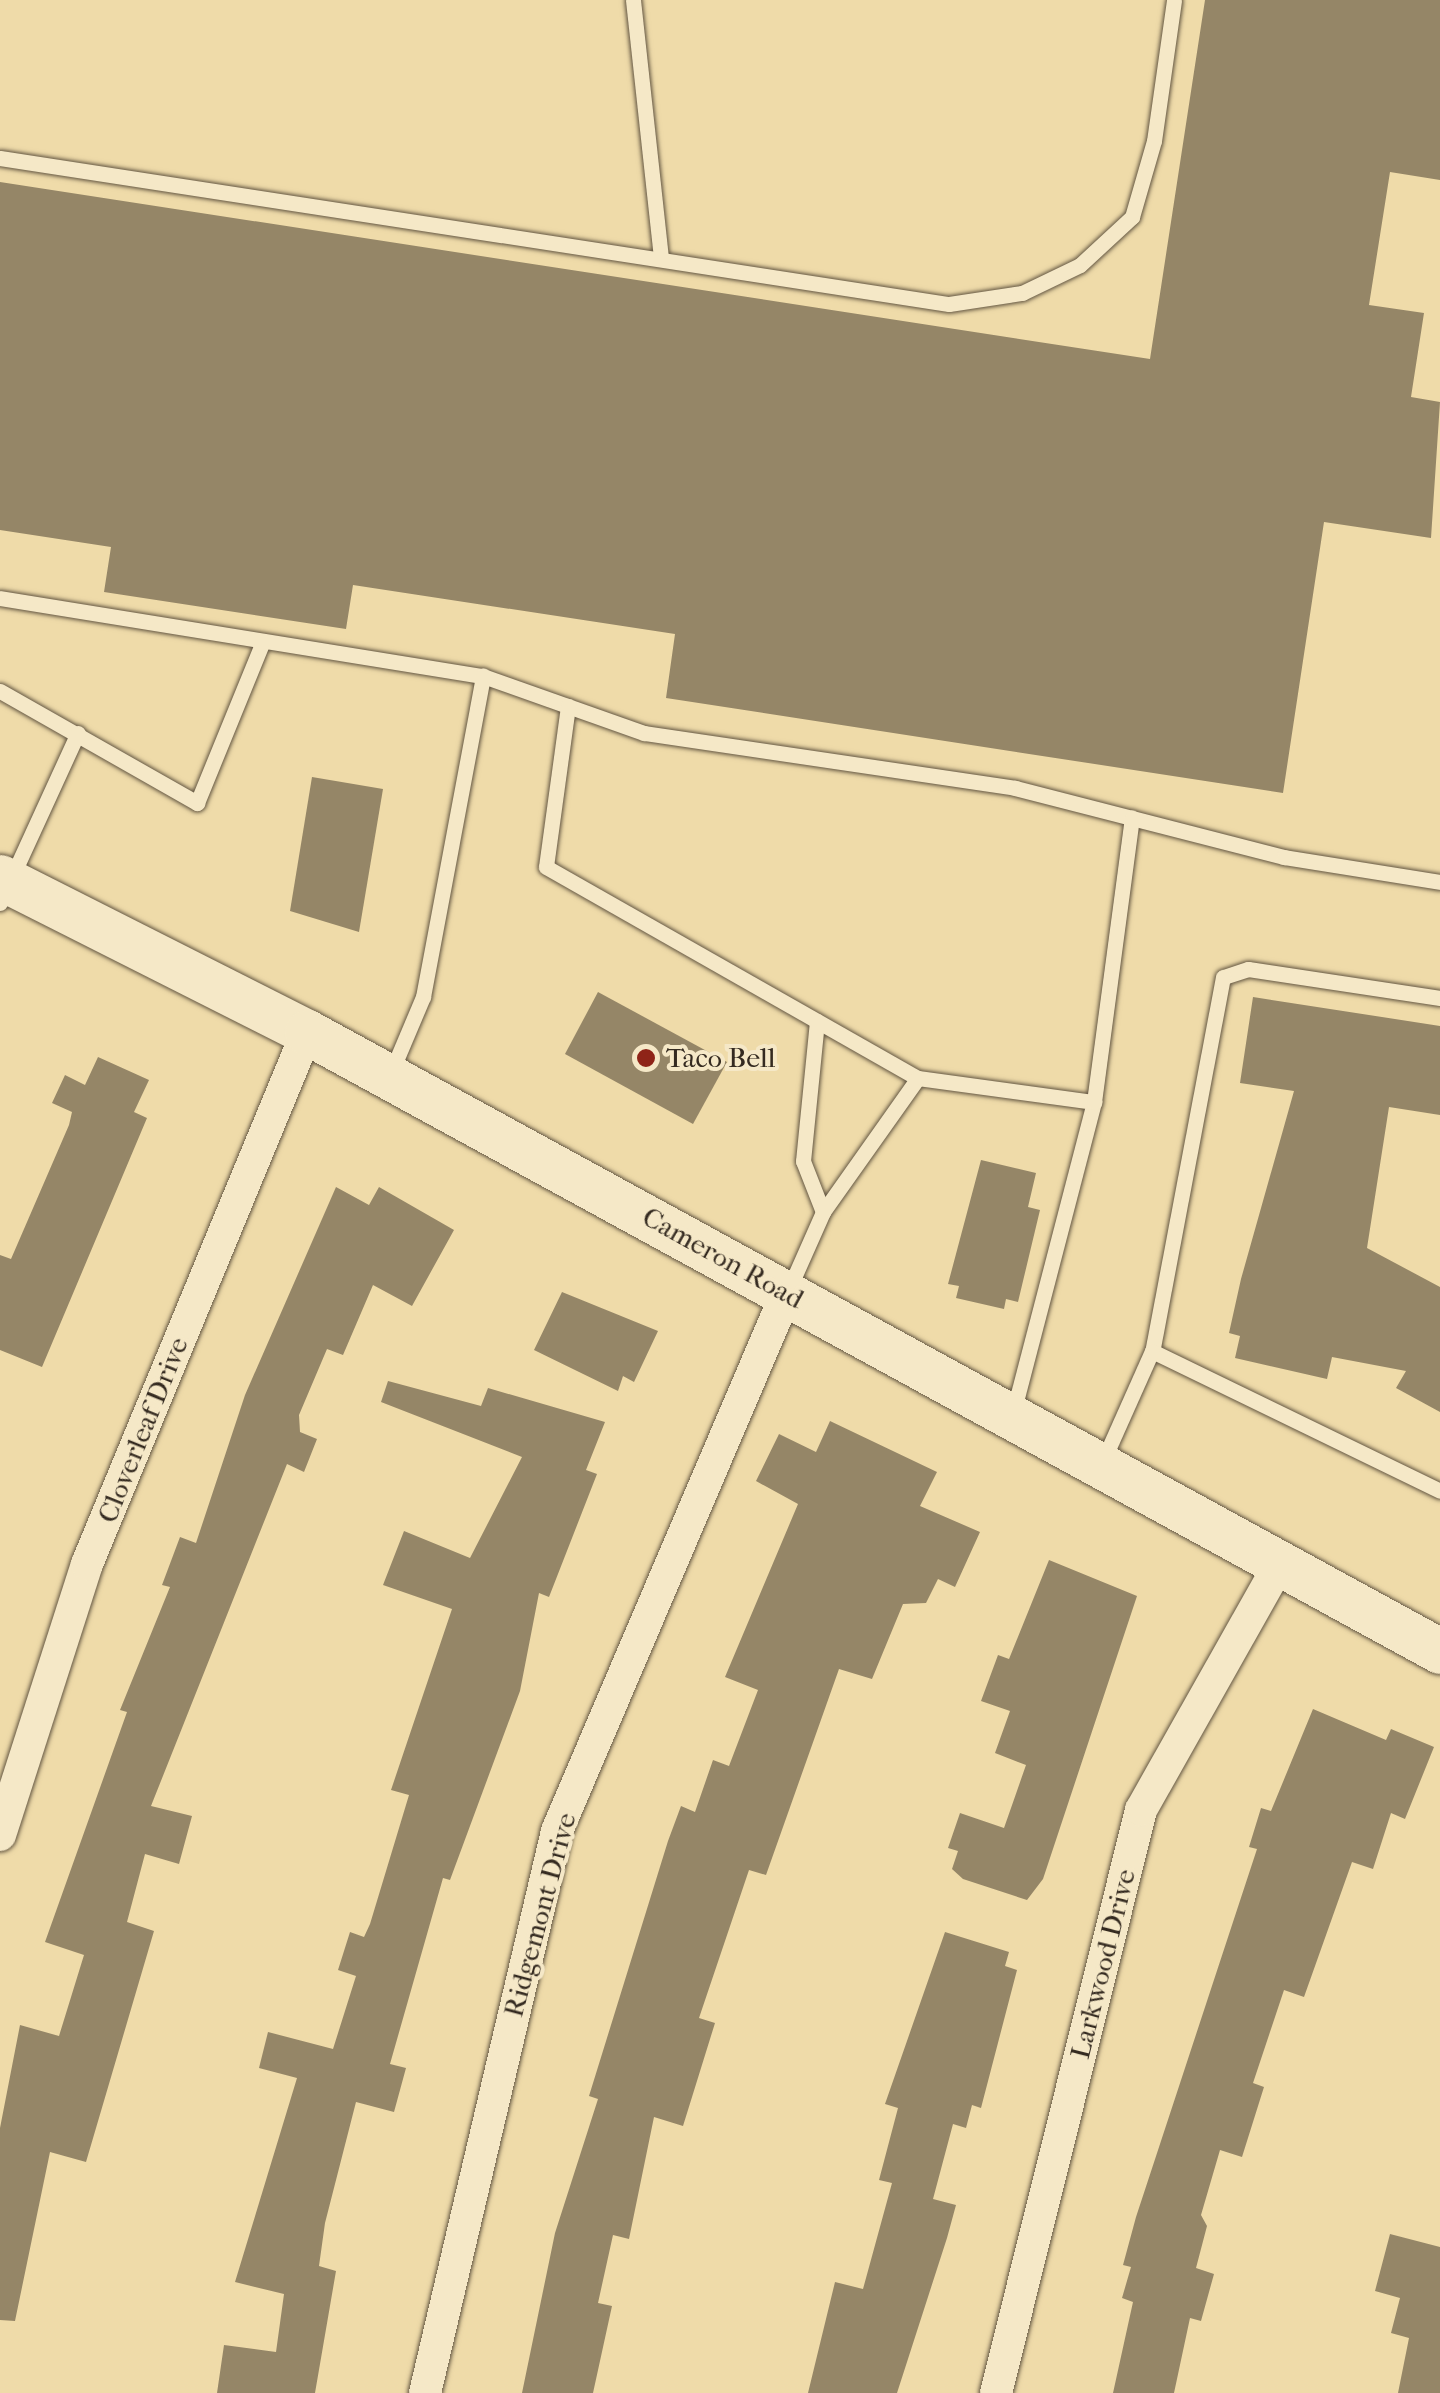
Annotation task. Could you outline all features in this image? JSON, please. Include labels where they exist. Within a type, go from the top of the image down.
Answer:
[{"type":"main road","name":"Cameron Road","points":[[5,888],[307,1032],[1440,1651]]},
{"type":"street","name":"Cloverleaf Drive","points":[[0,1835],[87,1564],[307,1032]]},
{"type":"street","name":"Ridgemont Drive","points":[[425,2393],[558,1831],[787,1292]]},
{"type":"street","name":"Larkwood Drive","points":[[996,2393],[1142,1810],[1281,1562]]},
{"type":"lane","points":[[633,0],[660,257]]},
{"type":"lane","points":[[0,158],[949,304],[1022,293],[1080,265],[1132,217],[1154,141],[1174,0]]},
{"type":"lane","points":[[0,598],[483,676],[644,733],[1014,788],[1284,857],[1440,882]]},
{"type":"lane","points":[[0,690],[197,803],[263,641]]},
{"type":"lane","points":[[390,1077],[423,997],[483,676]]},
{"type":"lane","points":[[568,706],[546,867],[918,1078],[1094,1102]]},
{"type":"lane","points":[[5,888],[78,733]]},
{"type":"lane","points":[[1012,1418],[1094,1102],[1132,818]]},
{"type":"lane","points":[[1101,1464],[1152,1351],[1223,977],[1248,969],[1440,998]]},
{"type":"lane","points":[[817,1021],[803,1161],[824,1212]]},
{"type":"lane","points":[[787,1292],[824,1212],[918,1078]]},
{"type":"lane","points":[[1152,1351],[1440,1491]]},
{"type":"building","points":[[1205,0],[1440,0],[1440,180],[1390,172],[1369,305],[1424,313],[1411,397],[1440,402],[1431,538],[1324,522],[1283,793],[666,698],[675,634],[353,585],[346,629],[104,592],[111,547],[0,530],[0,182],[1150,359]]},
{"type":"building","points":[[312,777],[383,789],[359,932],[290,911]]},
{"type":"building","name":"Taco Bell","points":[[598,992],[727,1062],[693,1124],[565,1054]]},
{"type":"building","points":[[1253,997],[1440,1026],[1440,1115],[1389,1107],[1367,1248],[1440,1287],[1440,1412],[1396,1388],[1406,1371],[1332,1357],[1327,1379],[1235,1358],[1240,1336],[1229,1333],[1294,1091],[1240,1083]]},
{"type":"building","points":[[98,1057],[149,1080],[134,1112],[147,1118],[42,1367],[0,1350],[0,1255],[11,1259],[69,1125],[72,1112],[52,1103],[65,1075],[85,1085]]},
{"type":"building","points":[[981,1160],[1036,1173],[1028,1207],[1040,1210],[1018,1302],[1006,1299],[1004,1309],[956,1298],[959,1286],[948,1284]]},
{"type":"building","points":[[336,1187],[369,1205],[379,1187],[454,1230],[412,1306],[373,1285],[343,1355],[327,1349],[299,1415],[300,1432],[317,1439],[304,1472],[287,1464],[151,1806],[192,1816],[179,1864],[145,1854],[127,1922],[154,1931],[86,2162],[50,2152],[15,2321],[0,2320],[0,2128],[20,2025],[59,2036],[84,1955],[45,1942],[127,1712],[120,1710],[170,1587],[162,1585],[180,1537],[196,1543],[245,1395]]},
{"type":"building","points":[[562,1292],[658,1331],[634,1382],[623,1376],[618,1391],[534,1350]]},
{"type":"building","points":[[388,1381],[481,1406],[488,1388],[605,1422],[586,1470],[597,1474],[549,1597],[539,1593],[520,1691],[450,1880],[443,1878],[390,2064],[406,2068],[394,2112],[356,2102],[325,2223],[319,2266],[336,2271],[315,2393],[217,2393],[224,2345],[276,2352],[284,2294],[235,2282],[297,2078],[259,2068],[268,2032],[333,2049],[356,1976],[338,1970],[350,1932],[364,1937],[370,1924],[409,1795],[391,1790],[452,1609],[383,1585],[404,1531],[470,1558],[522,1457],[381,1402]]},
{"type":"building","points":[[830,1421],[937,1472],[920,1506],[980,1532],[955,1587],[938,1579],[926,1603],[903,1604],[872,1679],[839,1669],[766,1875],[749,1870],[699,2018],[715,2023],[683,2126],[654,2117],[629,2239],[613,2235],[598,2303],[612,2306],[593,2393],[522,2393],[555,2233],[598,2099],[589,2096],[668,1841],[681,1806],[695,1812],[713,1760],[729,1766],[758,1690],[725,1677],[798,1504],[756,1481],[779,1434],[816,1452]]},
{"type":"building","points":[[1049,1560],[1137,1596],[1043,1879],[1027,1900],[963,1879],[952,1869],[958,1851],[948,1848],[960,1813],[1004,1828],[1026,1765],[995,1753],[1010,1711],[981,1701],[998,1655],[1009,1659]]},
{"type":"building","points":[[1313,1709],[1386,1740],[1391,1729],[1434,1747],[1405,1819],[1391,1813],[1373,1869],[1352,1862],[1304,1997],[1284,1990],[1253,2083],[1264,2087],[1242,2157],[1220,2150],[1201,2215],[1207,2226],[1196,2268],[1214,2274],[1201,2321],[1190,2318],[1174,2393],[1113,2393],[1133,2302],[1122,2298],[1131,2267],[1123,2265],[1136,2217],[1257,1849],[1249,1847],[1261,1808],[1271,1811]]},
{"type":"building","points":[[945,1932],[1009,1952],[1005,1966],[1017,1970],[981,2108],[972,2105],[966,2128],[953,2124],[933,2199],[956,2205],[947,2238],[897,2393],[808,2393],[835,2282],[863,2289],[892,2183],[879,2180],[898,2108],[885,2104]]},
{"type":"building","points":[[1390,2234],[1440,2247],[1440,2393],[1398,2393],[1409,2338],[1391,2333],[1400,2298],[1375,2291]]},
{"type":"place","name":"Taco Bell","points":[[646,1058]]}]
